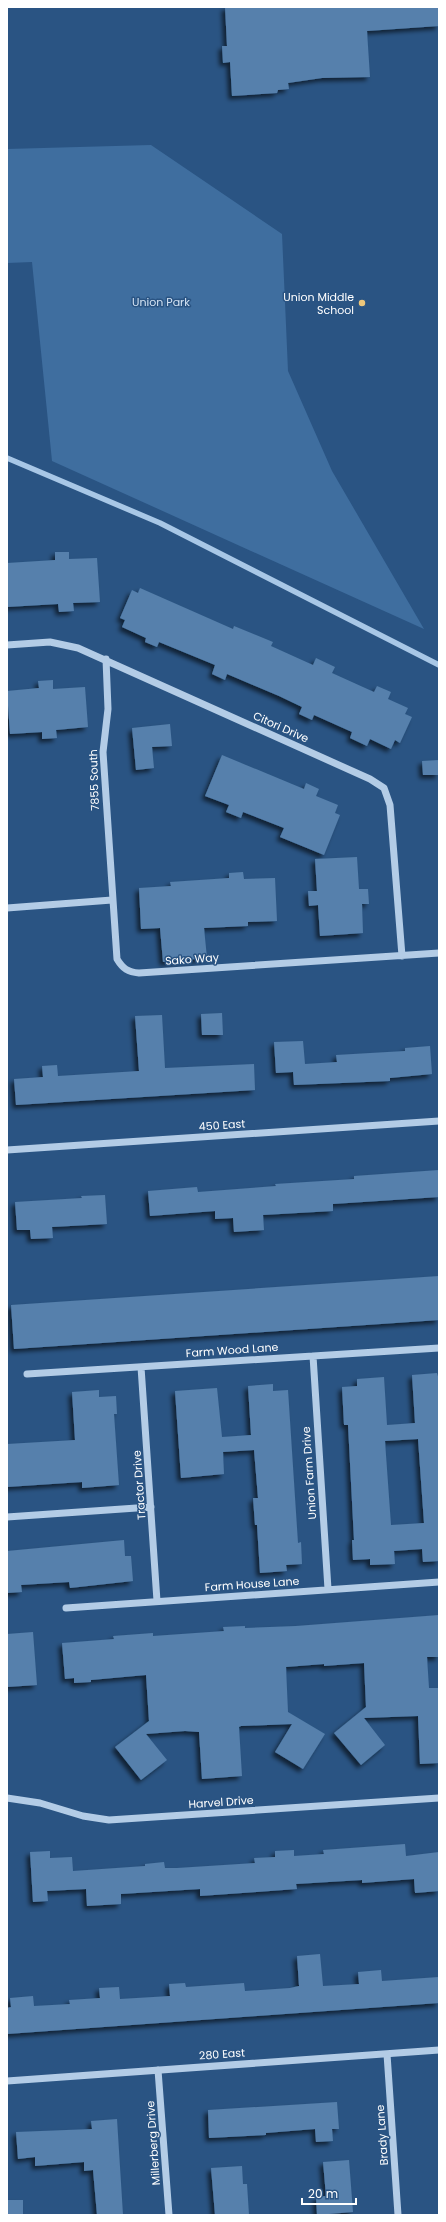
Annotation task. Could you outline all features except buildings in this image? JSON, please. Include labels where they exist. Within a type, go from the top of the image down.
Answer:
[{"type":"street","name":"Citori Drive","points":[[7,645],[50,642],[78,648],[106,659],[370,779],[384,788],[390,805],[402,956]]},
{"type":"street","name":"7855 South","points":[[106,659],[108,709],[102,752],[112,900]]},
{"type":"street","points":[[7,908],[112,900]]},
{"type":"street","name":"Sako Way","points":[[112,900],[117,959],[122,967],[129,972],[139,974],[439,954]]},
{"type":"street","name":"450 East","points":[[7,1150],[439,1121]]},
{"type":"street","name":"Farm Wood Lane","points":[[27,1374],[439,1348]]},
{"type":"street","name":"Union Farm Drive","points":[[313,1356],[328,1589]]},
{"type":"street","name":"Tractor Drive","points":[[141,1367],[157,1601]]},
{"type":"street","points":[[7,1517],[151,1507]]},
{"type":"street","name":"Farm House Lane","points":[[66,1608],[439,1582]]},
{"type":"street","name":"Harvel Drive","points":[[7,1798],[40,1803],[83,1816],[109,1820],[439,1798]]},
{"type":"street","name":"280 East","points":[[7,2081],[439,2050]]},
{"type":"street","name":"Brady Lane","points":[[387,2054],[398,2215]]},
{"type":"street","name":"Millerberg Drive","points":[[158,2070],[168,2215]]},
{"type":"green space","name":"Union Park","points":[[151,145],[282,234],[288,371],[332,471],[424,629],[52,461],[32,262],[7,263],[7,149]]},
{"type":"waterway","points":[[7,458],[160,523],[439,665]]},
{"type":"place","name":"Union Middle School","points":[[362,303]]}]
